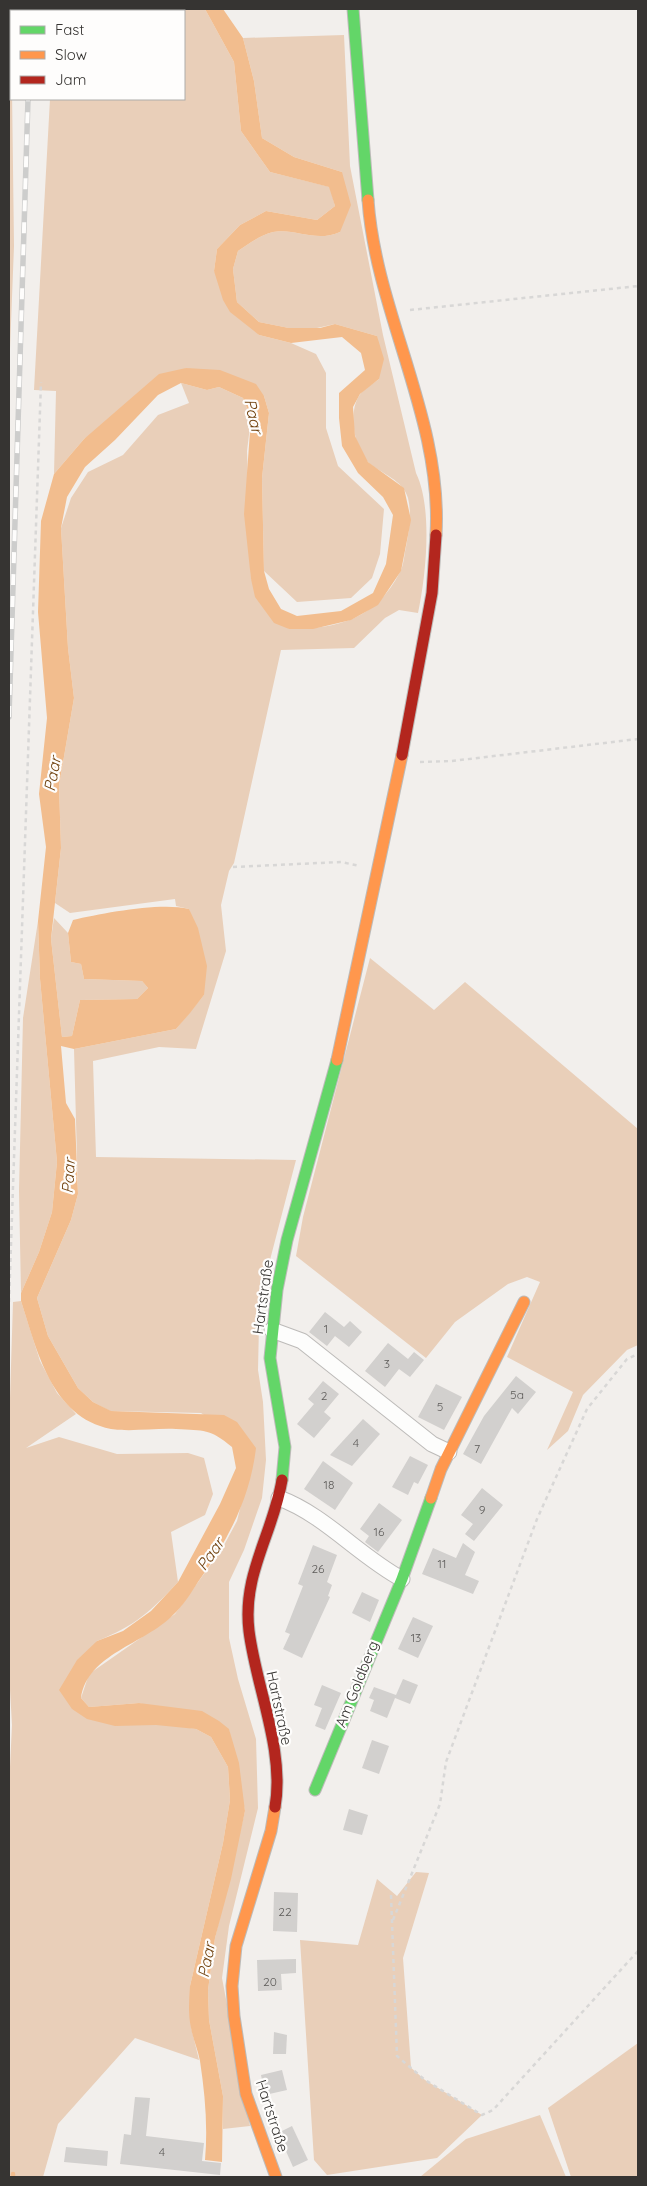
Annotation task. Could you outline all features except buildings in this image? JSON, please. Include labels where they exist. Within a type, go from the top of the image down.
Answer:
[{"type":"street","name":"Hartstraße","points":[[276,2177],[246,2094],[232,1986],[236,1946],[271,1831],[276,1803],[276,1772],[272,1742],[249,1631],[248,1600],[251,1578],[279,1498],[285,1447],[270,1358],[272,1330],[287,1240],[339,1051],[401,762],[432,593],[437,516],[432,459],[423,420],[391,312],[369,220],[353,9]]},
{"type":"street","name":"Am Goldberg","points":[[315,1790],[402,1579],[449,1452],[524,1302]]},
{"type":"street","points":[[272,1330],[302,1341],[432,1444],[449,1452]]},
{"type":"street","points":[[279,1498],[307,1510],[380,1567],[402,1579]]},
{"type":"path","points":[[391,312],[638,286]]},
{"type":"path","points":[[9,1302],[41,382]]},
{"type":"path","points":[[401,762],[452,761],[638,739]]},
{"type":"path","points":[[233,867],[341,862],[361,866],[377,874]]},
{"type":"path","points":[[392,1920],[440,1804],[446,1762],[537,1519],[587,1408],[628,1359],[638,1354]]},
{"type":"path","points":[[392,1895],[397,2056],[425,2080],[482,2116],[493,2110],[638,1951]]},
{"type":"shaded area","points":[[9,9],[16,9],[10,10],[10,100],[12,100],[14,246],[9,375]]},
{"type":"shaded area","points":[[205,9],[234,62],[241,131],[270,172],[330,187],[335,206],[317,220],[266,211],[240,225],[217,249],[214,271],[259,335],[291,343],[316,354],[326,373],[326,428],[338,466],[384,509],[380,554],[372,578],[351,598],[297,602],[264,571],[262,478],[269,413],[264,396],[186,368],[84,439],[54,474],[56,391],[34,390],[50,100],[185,100],[185,10],[62,10]]},
{"type":"shaded area","points":[[344,35],[350,166],[383,335],[425,504],[425,562],[418,613],[399,610],[385,618],[354,648],[281,650],[234,863],[229,871],[221,905],[226,951],[196,1049],[159,1047],[93,1061],[96,1157],[296,1160],[264,1283],[259,1325],[258,1370],[263,1402],[266,1460],[262,1498],[244,1550],[229,1582],[229,1638],[238,1679],[256,1739],[258,1808],[229,1926],[222,1978],[250,2126],[223,2129],[223,2096],[209,2020],[208,1990],[215,1938],[245,1811],[229,1730],[139,1703],[89,1707],[81,1698],[89,1674],[175,1614],[222,1549],[237,1521],[255,1448],[201,1413],[110,1411],[93,1402],[78,1388],[48,1336],[37,1298],[71,1220],[78,1194],[74,1049],[176,1029],[204,995],[189,909],[176,906],[175,899],[70,913],[55,903],[61,848],[59,786],[74,698],[68,648],[61,528],[71,498],[88,472],[123,455],[158,415],[189,403],[181,383],[207,390],[219,387],[243,398],[251,418],[247,451],[251,579],[289,629],[324,627],[354,618],[367,611],[379,601],[400,572],[409,529],[410,510],[408,498],[402,486],[374,467],[364,457],[356,441],[353,421],[359,396],[379,379],[377,336],[335,324],[317,328],[289,328],[259,322],[237,302],[233,269],[238,251],[268,233],[281,231],[322,236],[340,232],[342,172],[294,157],[262,138],[254,81],[243,38]]},
{"type":"shaded area","points":[[54,918],[68,933],[71,962],[81,964],[84,979],[142,981],[148,988],[137,999],[80,1000],[72,1036],[62,1037],[51,939]]},
{"type":"shaded area","points":[[38,921],[40,979],[57,1162],[52,1212],[39,1252],[21,1293],[19,1191],[23,1018]]},
{"type":"shaded area","points":[[370,958],[434,1010],[465,982],[638,1129],[638,1345],[627,1350],[583,1395],[568,1431],[547,1450],[573,1392],[507,1357],[540,1282],[527,1277],[508,1284],[455,1322],[426,1358],[296,1256],[303,1217]]},
{"type":"shaded area","points":[[21,1301],[40,1361],[57,1393],[76,1414],[26,1448],[59,1437],[117,1454],[188,1453],[204,1458],[213,1494],[205,1515],[171,1532],[178,1582],[142,1617],[122,1630],[97,1641],[72,1709],[196,1729],[211,1737],[228,1767],[230,1800],[223,1843],[190,1986],[191,2027],[199,2060],[135,2038],[58,2124],[43,2177],[9,2177],[9,1788],[12,1725],[10,1690],[9,1430],[13,1302]]},
{"type":"shaded area","points":[[416,1872],[429,1873],[403,1958],[411,2067],[409,2066],[425,2080],[482,2115],[437,2158],[327,2175],[314,2160],[300,1940],[358,1945],[377,1879],[397,1896]]},
{"type":"shaded area","points":[[638,2043],[638,2177],[571,2177],[548,2108]]},
{"type":"shaded area","points":[[540,2115],[566,2177],[420,2177],[466,2139]]},
{"type":"water","name":"Paar","points":[[205,9],[223,9],[243,38],[254,81],[262,138],[294,157],[342,172],[351,205],[340,232],[331,235],[314,236],[281,231],[273,232],[259,237],[238,251],[233,269],[237,302],[259,322],[289,328],[320,328],[335,324],[377,336],[384,359],[379,379],[360,394],[353,407],[355,436],[368,462],[404,488],[411,520],[401,571],[378,605],[351,620],[313,629],[289,629],[274,623],[255,597],[251,579],[244,514],[251,418],[243,398],[219,387],[207,390],[181,383],[158,395],[115,440],[85,467],[67,497],[61,528],[68,648],[74,698],[59,786],[61,848],[51,939],[62,1037],[72,1036],[80,1000],[137,999],[148,988],[142,981],[84,979],[81,964],[71,962],[68,933],[73,920],[148,908],[177,907],[189,909],[198,928],[207,966],[204,995],[176,1029],[74,1049],[61,1046],[66,1103],[75,1119],[78,1194],[71,1220],[37,1298],[48,1336],[78,1388],[93,1402],[111,1411],[224,1415],[237,1422],[256,1448],[249,1485],[236,1518],[219,1551],[187,1599],[161,1625],[105,1660],[86,1683],[81,1698],[89,1707],[139,1703],[202,1711],[229,1729],[239,1763],[245,1811],[231,1879],[215,1938],[208,1990],[209,2020],[223,2096],[222,2162],[205,2160],[206,2123],[203,2086],[199,2057],[189,2018],[189,2007],[190,1986],[223,1843],[230,1800],[228,1767],[211,1737],[196,1729],[156,1725],[115,1726],[87,1719],[72,1709],[59,1690],[77,1660],[97,1641],[123,1631],[151,1611],[178,1582],[220,1504],[236,1468],[232,1447],[212,1433],[200,1431],[111,1429],[91,1422],[74,1411],[60,1396],[50,1379],[33,1340],[21,1301],[21,1293],[39,1252],[52,1212],[57,1162],[40,979],[38,921],[46,847],[39,794],[47,718],[38,612],[41,521],[54,474],[84,439],[159,374],[186,368],[220,370],[256,384],[264,396],[269,413],[262,478],[264,571],[269,589],[281,609],[297,616],[341,611],[373,593],[386,564],[393,515],[383,497],[358,473],[342,446],[339,393],[365,370],[361,353],[342,337],[291,343],[259,335],[230,312],[223,300],[214,271],[217,249],[240,225],[266,211],[317,220],[335,206],[329,187],[270,172],[241,131],[234,62]]},
{"type":"railway","points":[[9,717],[28,100]]},
{"type":"traffic: fast","points":[[353,9],[368,200]]},
{"type":"traffic: fast","points":[[282,1480],[285,1447],[270,1358],[277,1290],[287,1240],[337,1060]]},
{"type":"traffic: fast","points":[[315,1790],[402,1579],[431,1498]]},
{"type":"traffic: slow","points":[[368,200],[383,284],[420,408],[429,450],[435,492],[436,535]]},
{"type":"traffic: slow","points":[[337,1060],[402,755]]},
{"type":"traffic: slow","points":[[431,1498],[441,1469],[524,1302]]},
{"type":"traffic: slow","points":[[275,1807],[271,1831],[236,1946],[232,1986],[234,2016],[246,2094],[276,2177]]},
{"type":"traffic: jam","points":[[402,755],[432,593],[436,535]]},
{"type":"traffic: jam","points":[[275,1807],[277,1786],[273,1741],[253,1652],[248,1610],[254,1572],[278,1500],[282,1480]]}]
